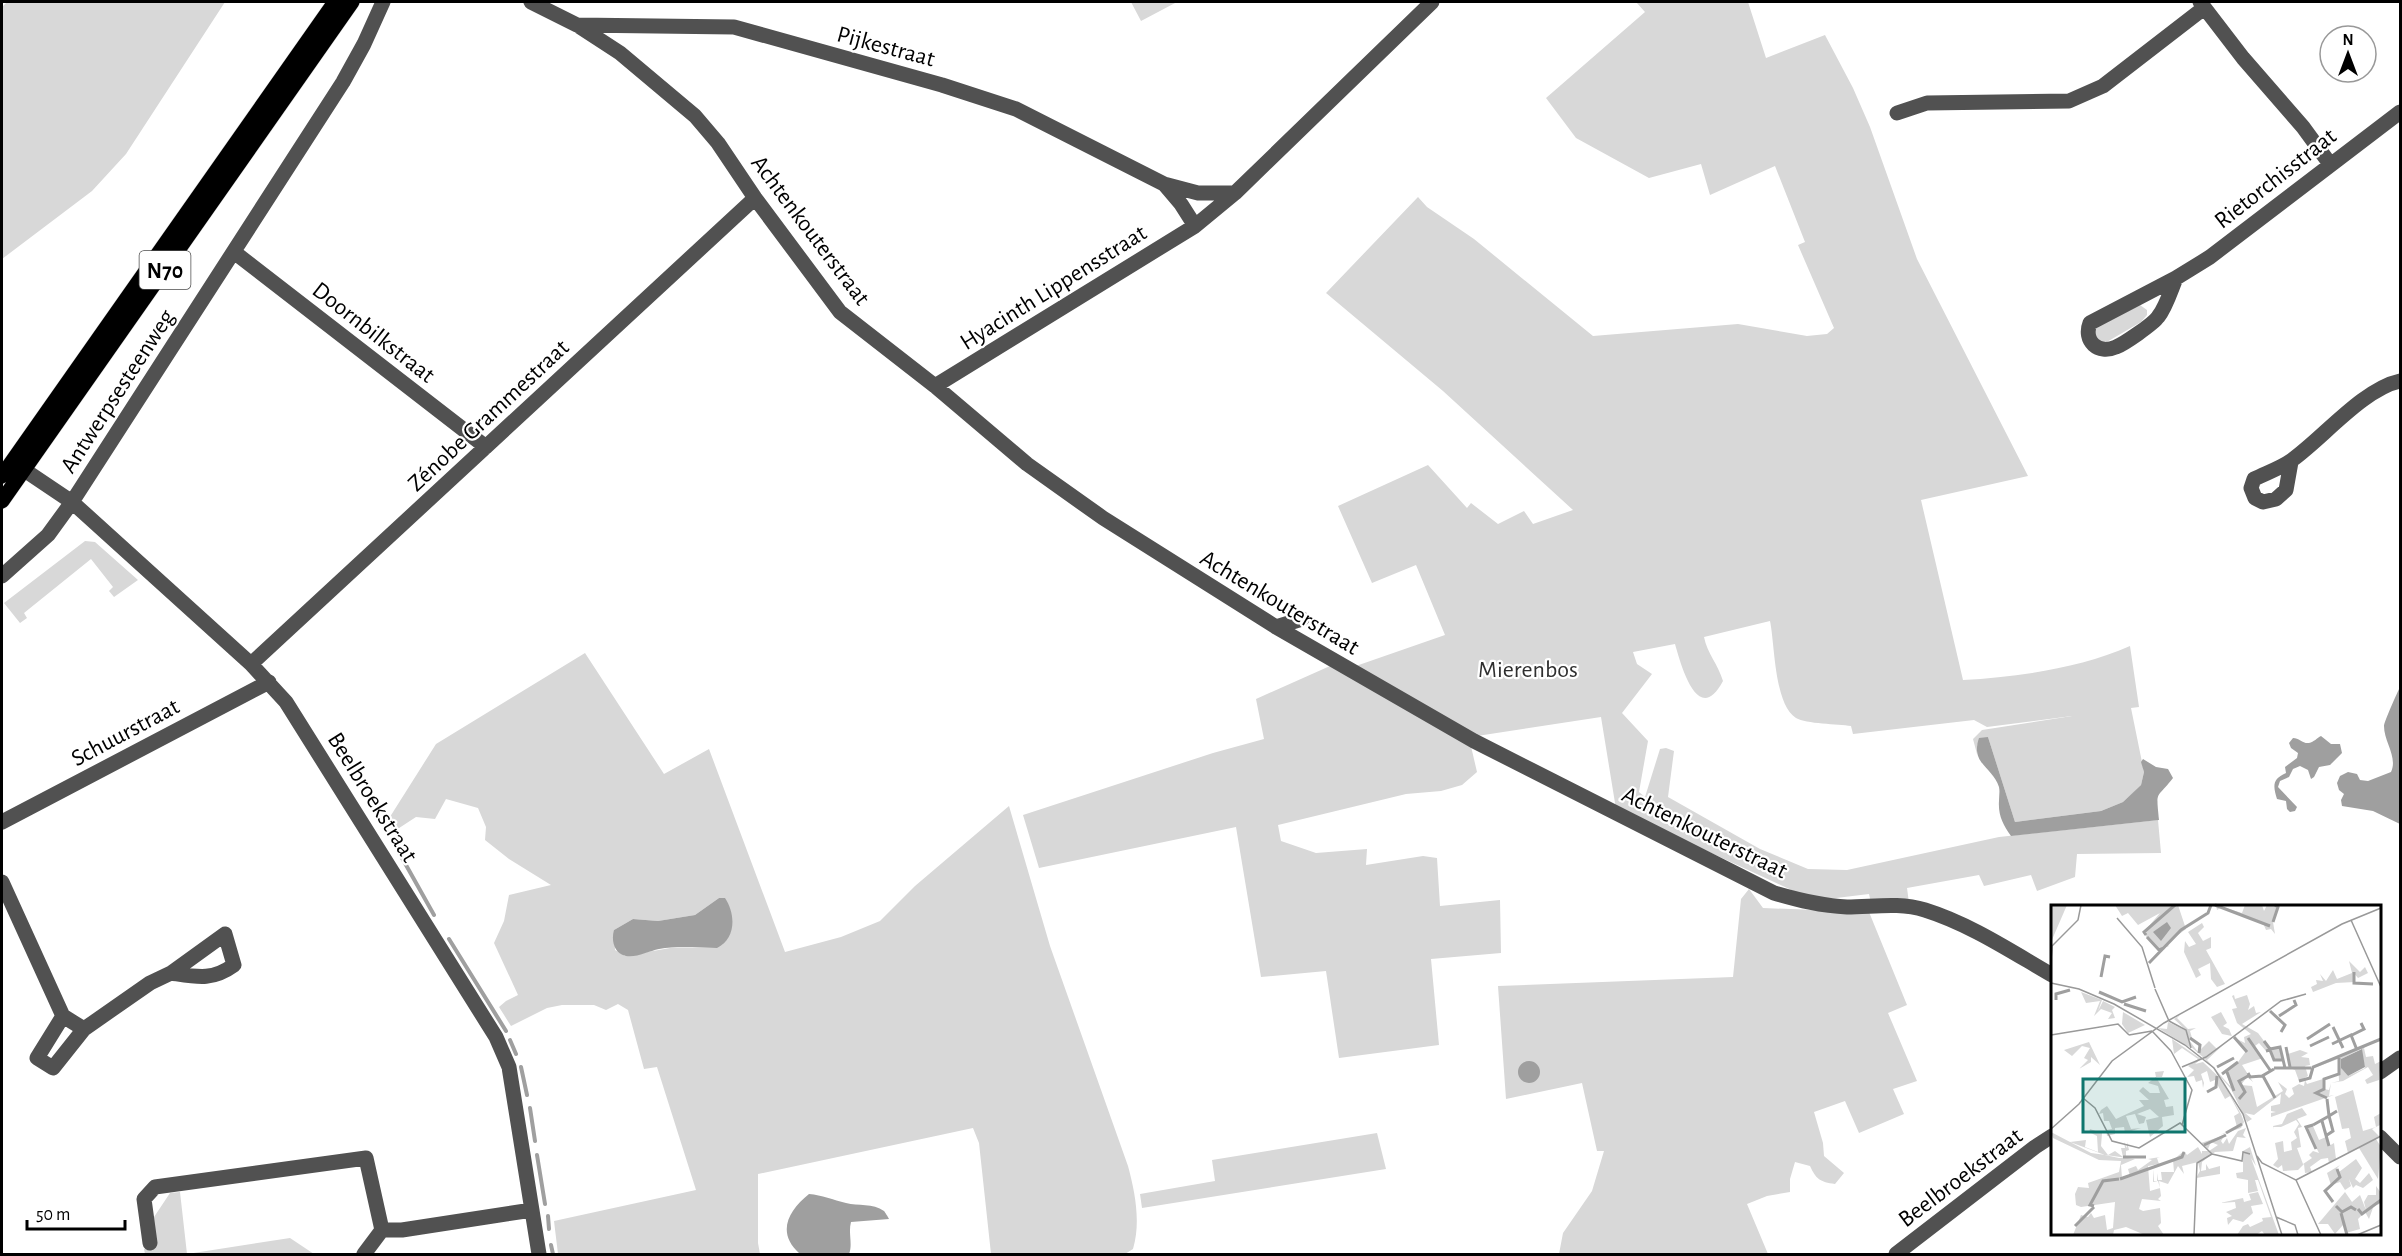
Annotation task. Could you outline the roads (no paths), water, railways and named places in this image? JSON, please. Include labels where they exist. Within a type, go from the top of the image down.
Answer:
[{"type":"main road","name":"Antwerpsesteenweg","points":[[2,501],[18,466],[335,2]]},
{"type":"main road","name":"Antwerpsesteenweg","points":[[2,476],[18,466],[352,2]]},
{"type":"street","name":"Achtenkouterstraat","points":[[531,2],[577,25],[620,53],[695,116],[718,142],[755,198],[840,312],[935,386],[1027,464],[1103,518],[1276,627],[1474,741],[1774,893],[1823,905],[1848,907],[1893,904],[1925,910],[1982,935],[2051,974]]},
{"type":"street","points":[[1195,226],[1235,193],[1432,2]]},
{"type":"street","name":"Antwerpsesteenweg","points":[[2,576],[48,535],[72,502],[343,82],[382,4]]},
{"type":"street","points":[[1897,113],[1927,103],[2069,101],[2103,86],[2202,5],[2243,58],[2303,127],[2330,164]]},
{"type":"street","name":"Pijkestraat","points":[[577,25],[734,27],[942,85],[1016,109],[1164,184],[1198,193],[1235,193]]},
{"type":"street","points":[[620,53],[630,26]]},
{"type":"street","name":"Rietorchisstraat","points":[[2176,278],[2158,318],[2115,348],[2103,349],[2090,343],[2088,335],[2090,323],[2176,278],[2210,257],[2400,112]]},
{"type":"street","name":"Pijkestraat","points":[[1164,184],[1181,204],[1195,226]]},
{"type":"street","name":"Zénobe Grammestraat","points":[[251,664],[755,198]]},
{"type":"street","name":"Hyacinth Lippensstraat","points":[[935,386],[1195,226]]},
{"type":"street","name":"Doornbilkstraat","points":[[234,252],[486,447]]},
{"type":"street","points":[[2291,462],[2345,414],[2391,384],[2400,381]]},
{"type":"street","name":"Beelbroekstraat","points":[[18,466],[72,502],[251,664],[286,702],[326,762],[496,1037],[509,1067],[539,1254]]},
{"type":"street","points":[[1276,627],[1302,619]]},
{"type":"street","name":"Schuurstraat","points":[[2,822],[269,682]]},
{"type":"street","points":[[2,882],[63,1016],[84,1029]]},
{"type":"street","points":[[63,1016],[38,1058],[53,1068],[84,1029],[150,983],[171,973]]},
{"type":"street","points":[[2381,1071],[2400,1058]]},
{"type":"street","name":"Beelbroekstraat","points":[[1896,1254],[2051,1137]]},
{"type":"street","points":[[2381,1139],[2400,1157]]},
{"type":"street","points":[[150,1243],[144,1199],[155,1187],[366,1158],[382,1230],[364,1254]]},
{"type":"street","points":[[382,1230],[402,1230],[531,1210]]},
{"type":"waterway","points":[[392,840],[434,915]]},
{"type":"waterway","points":[[449,939],[506,1031]]},
{"type":"waterway","points":[[510,1040],[516,1054]]},
{"type":"waterway","points":[[521,1067],[527,1095]]},
{"type":"waterway","points":[[530,1108],[535,1141]]},
{"type":"waterway","points":[[537,1155],[545,1204]]},
{"type":"waterway","points":[[548,1216],[549,1229]]},
{"type":"waterway","points":[[551,1245],[553,1254]]},
{"type":"park label","name":"Mierenbos","points":[[1528,669]]}]
